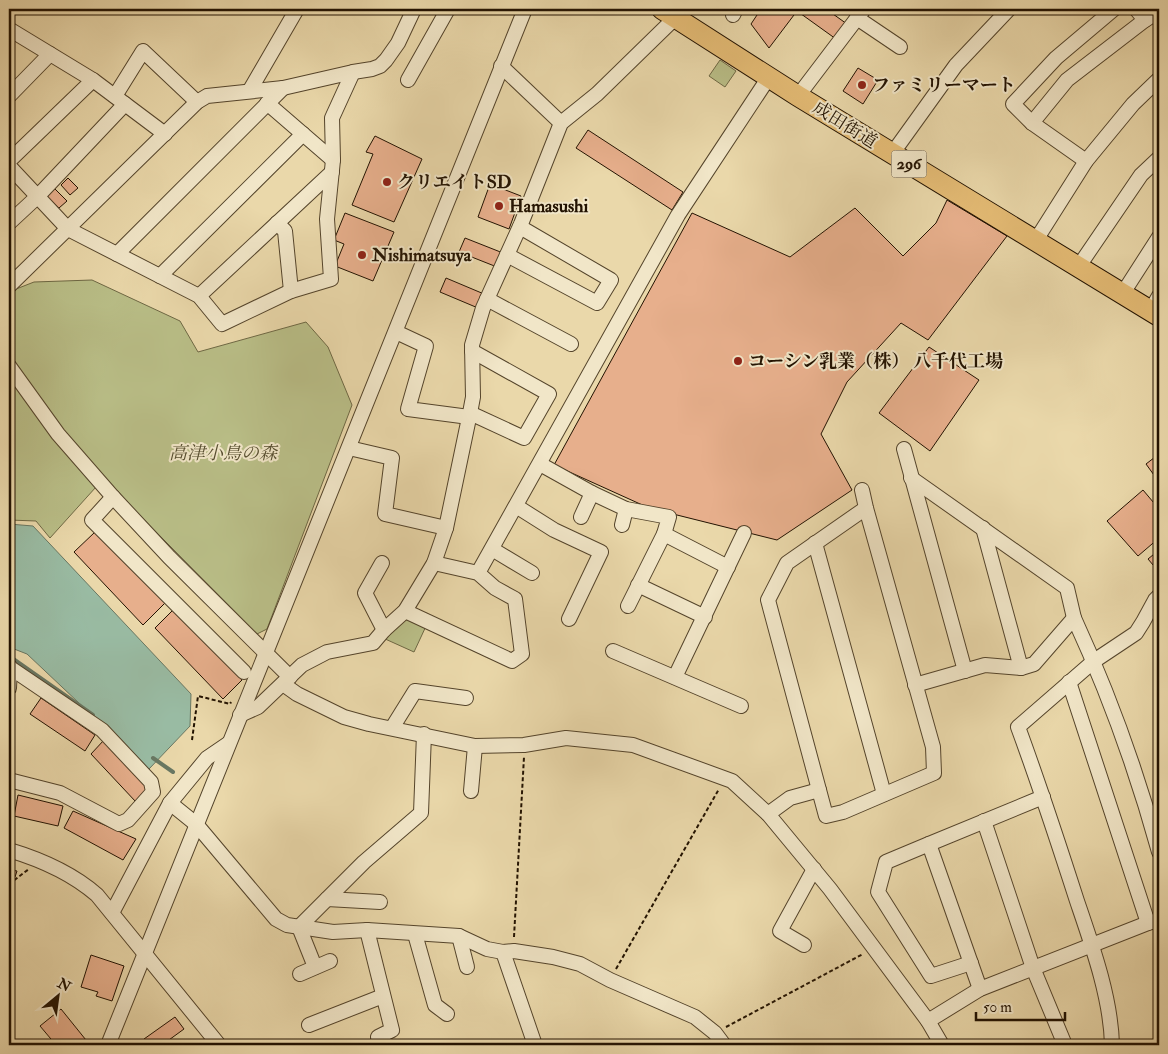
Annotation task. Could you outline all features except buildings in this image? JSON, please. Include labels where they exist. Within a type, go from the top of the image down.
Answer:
[{"type":"highway","name":"成田街道","points":[[668,13],[892,154],[1122,293],[1156,308]]},
{"type":"street","points":[[250,90],[297,9]]},
{"type":"street","points":[[9,286],[197,102],[207,96],[283,88],[380,66],[398,43],[414,9]]},
{"type":"street","points":[[408,80],[448,9]]},
{"type":"street","points":[[108,1045],[525,9]]},
{"type":"street","points":[[892,154],[956,65],[1009,9]]},
{"type":"street","points":[[1086,161],[1032,123],[1013,104],[1056,58],[1114,9]]},
{"type":"street","points":[[1136,9],[1146,20]]},
{"type":"street","points":[[1032,123],[1067,80],[1159,11]]},
{"type":"street","points":[[240,715],[258,707],[302,665],[327,652],[373,643],[405,611],[434,563],[446,528],[470,415],[473,397],[472,345],[483,308],[520,227],[561,123],[597,94],[668,13]]},
{"type":"street","points":[[798,96],[861,13],[900,47]]},
{"type":"street","points":[[9,30],[93,80],[165,134]]},
{"type":"street","points":[[9,223],[37,197],[120,100],[143,51],[197,102]]},
{"type":"street","points":[[9,96],[50,54]]},
{"type":"street","points":[[501,66],[561,123]]},
{"type":"street","points":[[9,166],[68,229],[199,296],[222,324],[292,291],[331,279],[327,219],[332,166],[332,118],[353,72]]},
{"type":"street","points":[[478,573],[678,215],[769,77]]},
{"type":"street","points":[[1036,240],[1086,161],[1133,104],[1159,79]]},
{"type":"street","points":[[9,161],[93,80]]},
{"type":"street","points":[[117,254],[283,88]]},
{"type":"street","points":[[267,104],[303,134],[332,166]]},
{"type":"street","points":[[160,276],[303,134]]},
{"type":"street","points":[[1079,266],[1141,174],[1159,158]]},
{"type":"street","points":[[199,296],[277,224],[332,166]]},
{"type":"street","points":[[277,224],[285,231],[292,291]]},
{"type":"street","points":[[507,255],[597,303],[611,280],[520,227]]},
{"type":"street","points":[[1122,293],[1159,238]]},
{"type":"street","points":[[487,299],[571,344]]},
{"type":"street","points":[[396,332],[426,346],[408,409],[470,415],[524,438],[549,394],[472,351]]},
{"type":"street","points":[[9,366],[58,434],[113,497],[265,654],[297,694],[344,717],[475,746],[524,745],[566,738],[633,745],[732,781],[768,814],[814,869],[928,1021],[942,1045]]},
{"type":"street","points":[[349,448],[392,458],[385,514],[446,528]]},
{"type":"street","points":[[904,449],[965,671]]},
{"type":"street","points":[[540,464],[592,493],[626,508],[669,517],[664,534],[628,606]]},
{"type":"street","points":[[911,478],[1067,588],[1074,618],[1094,661],[1144,797],[1159,852]]},
{"type":"street","points":[[862,490],[933,747],[934,774],[843,812],[826,816],[768,600],[787,563],[866,508]]},
{"type":"street","points":[[582,517],[592,493]]},
{"type":"street","points":[[113,497],[92,520],[244,672]]},
{"type":"street","points":[[516,506],[554,530],[601,552],[569,619]]},
{"type":"street","points":[[622,526],[626,508]]},
{"type":"street","points":[[983,528],[1021,668]]},
{"type":"street","points":[[675,677],[744,533]]},
{"type":"street","points":[[664,534],[728,567]]},
{"type":"street","points":[[815,544],[884,794]]},
{"type":"street","points":[[492,549],[532,573]]},
{"type":"street","points":[[382,563],[366,593],[384,630]]},
{"type":"street","points":[[405,611],[512,660],[522,654],[515,599],[495,588],[478,573],[434,563]]},
{"type":"street","points":[[638,585],[705,617]]},
{"type":"street","points":[[1112,1045],[1112,1023],[1092,945],[1018,727],[1094,661],[1136,633],[1154,600],[1159,596]]},
{"type":"street","points":[[915,685],[985,665],[1021,668],[1034,664],[1074,618]]},
{"type":"street","points":[[613,651],[741,706]]},
{"type":"street","points":[[9,667],[9,688]]},
{"type":"street","points":[[9,667],[102,730],[151,782],[153,792],[128,820],[119,824],[60,793],[9,780]]},
{"type":"street","points":[[928,1021],[980,989],[1154,922],[1069,682]]},
{"type":"street","points":[[392,728],[415,691],[466,698]]},
{"type":"street","points":[[299,927],[364,862],[421,813],[424,734]]},
{"type":"street","points":[[112,913],[170,803],[207,758],[229,743]]},
{"type":"street","points":[[472,791],[475,746]]},
{"type":"street","points":[[768,814],[790,798],[819,790]]},
{"type":"street","points":[[971,963],[931,976],[878,892],[886,862],[1043,797]]},
{"type":"street","points":[[170,803],[196,824],[276,919],[287,925],[333,932],[367,930],[459,936],[487,949],[553,957],[580,964],[610,980],[695,1017],[715,1033],[724,1045]]},
{"type":"street","points":[[984,821],[1033,968],[1064,1045]]},
{"type":"street","points":[[929,844],[980,989]]},
{"type":"street","points":[[9,850],[40,862],[88,887],[112,913],[219,1045]]},
{"type":"street","points":[[804,945],[780,931],[814,869]]},
{"type":"street","points":[[327,899],[380,902]]},
{"type":"street","points":[[299,927],[315,967]]},
{"type":"street","points":[[367,930],[392,1030],[378,1037]]},
{"type":"street","points":[[414,934],[436,1005],[447,1014]]},
{"type":"street","points":[[459,936],[467,967]]},
{"type":"street","points":[[508,951],[535,1045]]},
{"type":"street","points":[[300,974],[330,961]]},
{"type":"street","points":[[308,1026],[383,996]]},
{"type":"path","points":[[192,740],[198,696],[230,704],[235,697]]},
{"type":"path","points":[[508,951],[524,745]]},
{"type":"path","points":[[610,980],[726,778]]},
{"type":"path","points":[[9,884],[40,862]]},
{"type":"path","points":[[715,1033],[874,948]]},
{"type":"green space","points":[[720,60],[736,71],[725,87],[709,76]]},
{"type":"green space","name":"高津小鳥の森","points":[[92,280],[180,321],[198,352],[306,322],[328,347],[352,405],[267,629],[257,634],[78,453],[9,356],[9,293],[11,291],[34,282]]},
{"type":"green space","points":[[9,376],[96,487],[50,538],[36,521],[9,520]]},
{"type":"green space","points":[[406,614],[427,624],[414,652],[383,638]]},
{"type":"shaded area","points":[[9,524],[33,526],[191,694],[190,726],[149,769],[27,654],[9,647]]},
{"type":"waterway","points":[[9,656],[93,715]]},
{"type":"waterway","points":[[153,758],[173,772]]},
{"type":"place","name":"ファミリーマート","points":[[862,85]]},
{"type":"place","name":"クリエイトSD","points":[[387,182]]},
{"type":"place","name":"Hamasushi","points":[[499,206]]},
{"type":"place","name":"Nishimatsuya","points":[[362,255]]},
{"type":"place","name":"コーシン乳業（株） 八千代工場","points":[[738,361]]}]
